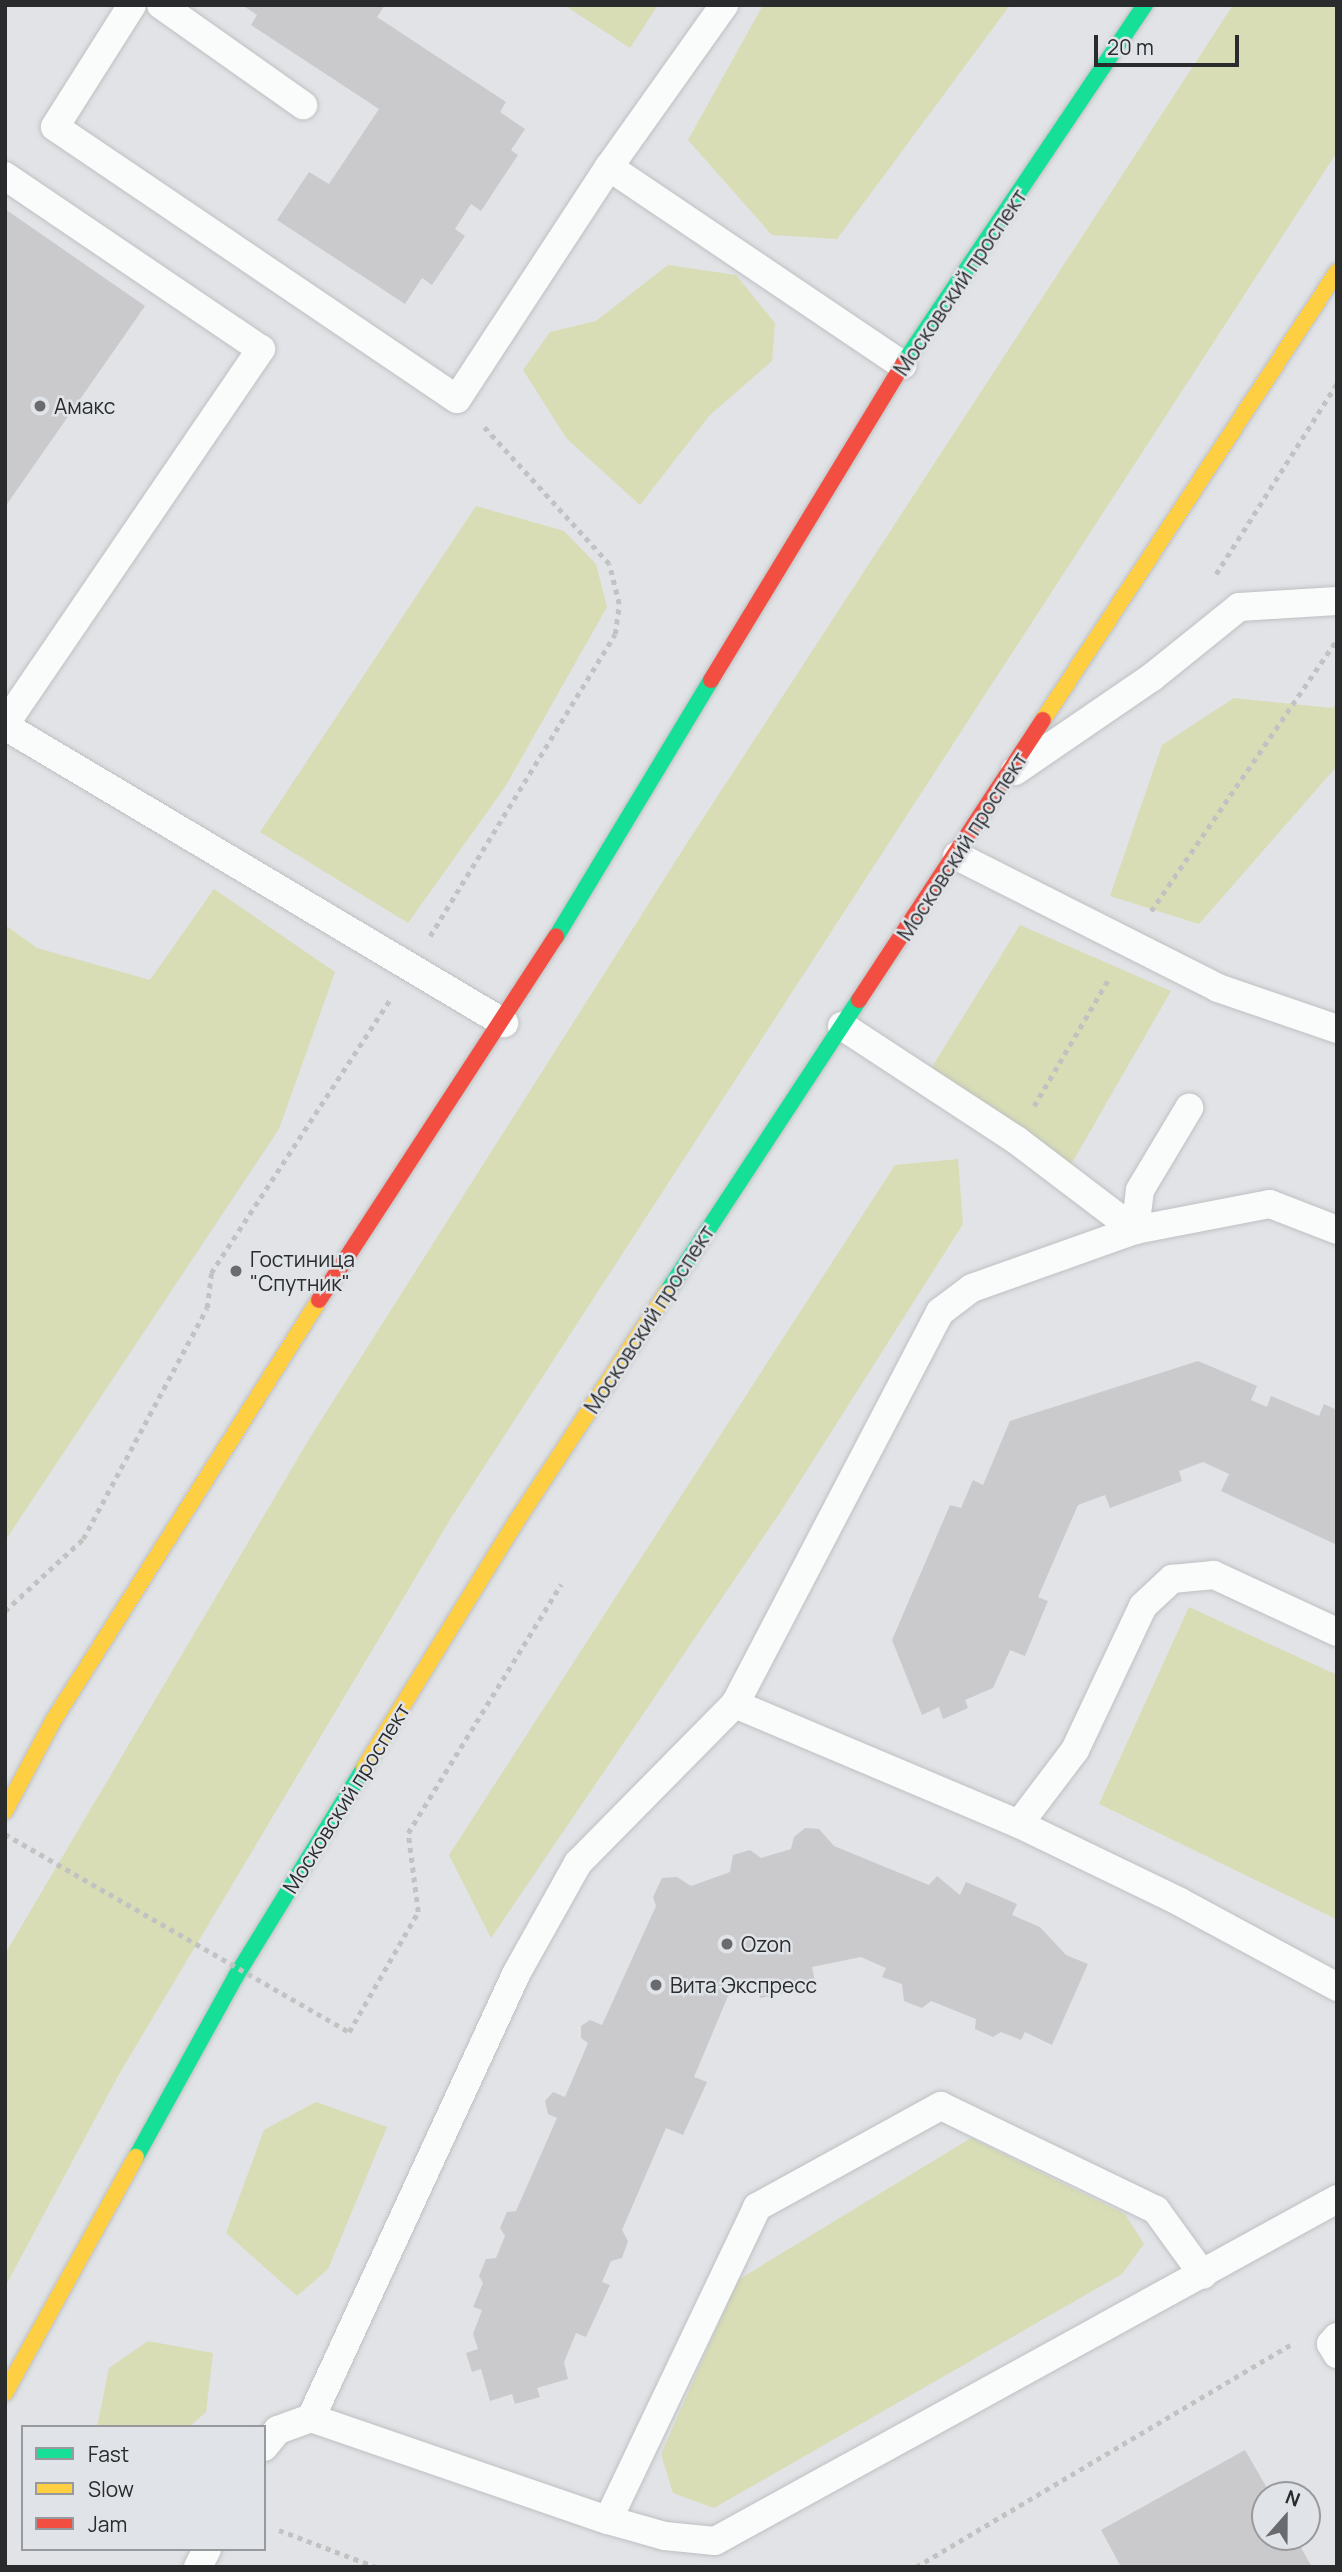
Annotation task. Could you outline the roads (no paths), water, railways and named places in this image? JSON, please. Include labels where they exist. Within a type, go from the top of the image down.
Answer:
[{"type":"main road","name":"Московский проспект","points":[[5,1811],[53,1721],[289,1347],[504,1023],[902,365],[1145,5]]},
{"type":"main road","name":"Московский проспект","points":[[5,2393],[236,1976],[516,1522],[957,856],[1337,272]]},
{"type":"lane","points":[[132,5],[55,127],[457,399],[609,167],[724,5]]},
{"type":"lane","points":[[162,5],[303,105]]},
{"type":"lane","points":[[609,167],[902,365]]},
{"type":"lane","points":[[5,176],[261,349],[5,725],[504,1023]]},
{"type":"lane","points":[[1010,774],[1151,678],[1239,607],[1337,601]]},
{"type":"lane","points":[[957,856],[1218,988],[1337,1029]]},
{"type":"lane","points":[[842,1026],[1015,1139],[1135,1230]]},
{"type":"lane","points":[[1135,1230],[1140,1190],[1189,1108]]},
{"type":"lane","points":[[311,2418],[516,1974],[578,1863],[735,1704],[940,1312],[972,1288],[1135,1230],[1270,1204],[1337,1230]]},
{"type":"lane","points":[[1019,1824],[1075,1750],[1143,1605],[1172,1579],[1214,1575],[1337,1632]]},
{"type":"lane","points":[[735,1704],[1019,1824],[1180,1902],[1337,1987]]},
{"type":"lane","points":[[608,2520],[757,2207],[941,2106],[1156,2210],[1203,2275]]},
{"type":"lane","points":[[266,2445],[278,2430],[311,2418],[608,2520],[665,2536],[715,2541],[1337,2199]]},
{"type":"lane","points":[[1337,2337],[1331,2344],[1337,2354]]},
{"type":"lane","points":[[198,2567],[206,2551]]},
{"type":"place","name":"Амакс","points":[[40,406]]},
{"type":"place","name":"Гостиница \"Спутник\"","points":[[236,1271]]},
{"type":"place","name":"Ozon","points":[[727,1944]]},
{"type":"place","name":"Вита Экспресс","points":[[656,1985]]}]
